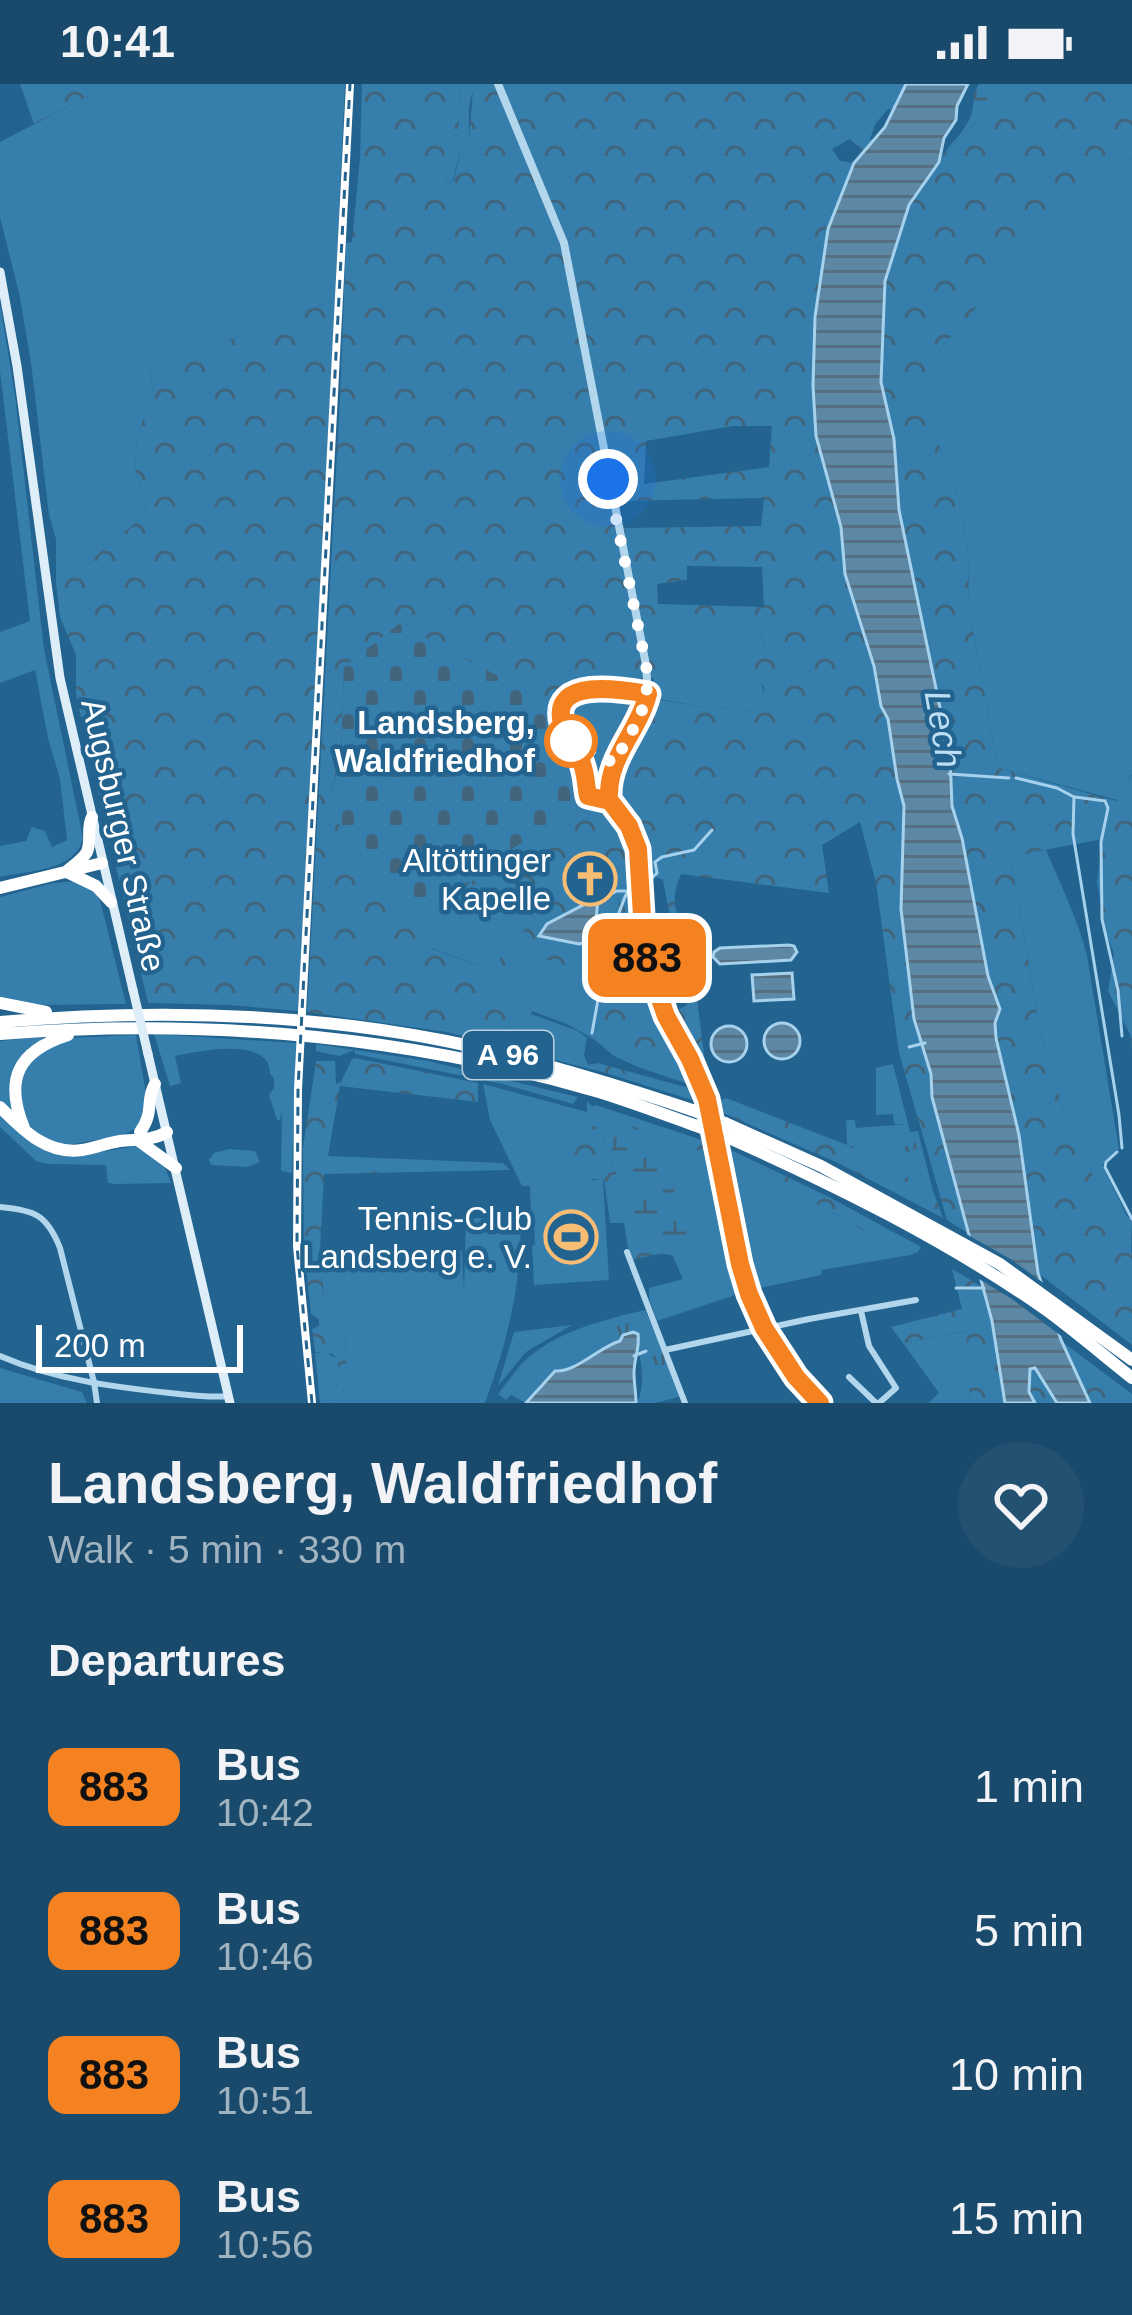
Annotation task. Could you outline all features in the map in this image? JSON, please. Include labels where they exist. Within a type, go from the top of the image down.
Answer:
[{"type":"highway","points":[[66,872],[86,854],[86,827],[92,817]]},
{"type":"highway","points":[[0,888],[102,863]]},
{"type":"highway","points":[[66,872],[96,886],[112,902]]},
{"type":"highway","points":[[0,1004],[71,1016]]},
{"type":"highway","name":"A 96","points":[[0,1022],[71,1016],[225,1016],[370,1029],[515,1057],[604,1081],[726,1130],[1000,1264],[1132,1360]]},
{"type":"highway","points":[[25,1129],[14,1090],[26,1058],[49,1041],[116,1028]]},
{"type":"highway","name":"A 96","points":[[0,1034],[116,1028],[269,1031],[368,1041],[512,1069],[693,1118]]},
{"type":"highway","points":[[139,1136],[150,1114],[154,1084]]},
{"type":"highway","points":[[0,1107],[39,1142],[60,1150],[86,1150],[159,1130],[167,1132]]},
{"type":"highway","points":[[139,1136],[176,1168]]},
{"type":"highway","name":"A 96","points":[[913,1222],[1046,1310],[1132,1378]]},
{"type":"main road","name":"Augsburger Straße","points":[[0,272],[54,647],[229,1400]]},
{"type":"street","points":[[498,84],[564,243],[646,665],[648,694],[611,771],[610,801],[629,826],[638,849],[643,932],[651,973],[666,1016],[707,1099],[749,1294],[764,1328],[796,1377],[820,1403]]},
{"type":"street","points":[[0,1207],[29,1211],[52,1227],[97,1403]]},
{"type":"street","points":[[627,1252],[685,1403]]},
{"type":"street","points":[[665,1350],[916,1300]]},
{"type":"street","points":[[848,1377],[878,1403],[896,1388],[869,1346],[861,1311]]},
{"type":"street","points":[[0,1356],[37,1371],[94,1382],[229,1400]]},
{"type":"green space","points":[[20,84],[111,84],[34,124]]},
{"type":"green space","points":[[111,84],[345,84],[335,300],[150,371],[153,395],[137,435],[135,469],[145,516],[75,576],[56,583],[56,539],[31,363],[0,217],[0,142]]},
{"type":"green space","points":[[362,84],[460,84],[458,134],[443,139],[447,184],[454,180],[461,147],[469,140],[473,89],[479,84],[906,84],[895,111],[888,109],[876,123],[873,141],[863,151],[850,139],[832,149],[840,161],[854,163],[840,201],[815,317],[813,386],[816,436],[841,527],[845,574],[888,719],[904,806],[901,909],[914,1019],[968,1233],[947,1220],[899,1053],[876,883],[860,822],[822,845],[829,893],[681,874],[675,908],[687,924],[709,1092],[671,1014],[687,1005],[663,880],[645,872],[637,837],[615,790],[623,757],[650,712],[653,678],[641,678],[634,686],[598,683],[577,687],[550,716],[525,690],[344,667],[341,759],[331,792],[346,794],[345,806],[331,810],[348,840],[418,926],[508,851],[557,821],[551,811],[577,795],[577,788],[583,789],[587,801],[623,827],[632,848],[638,871],[630,893],[635,928],[612,913],[619,906],[618,898],[607,900],[596,889],[602,881],[579,859],[580,881],[569,886],[593,896],[597,905],[574,909],[540,936],[579,944],[600,935],[597,975],[537,956],[493,970],[532,1011],[530,1018],[510,1014],[506,1035],[584,1055],[588,1065],[598,1063],[696,1090],[698,1102],[447,1032],[307,1012],[346,243],[352,242]],"holes":[[[733,426],[772,426],[769,467],[644,484],[646,441]],[[764,498],[761,526],[623,528],[617,501]],[[687,566],[762,567],[764,607],[658,604],[657,584],[687,580]],[[651,615],[733,618],[758,632],[765,645],[739,650],[737,657],[743,672],[764,686],[763,708],[661,700]],[[509,890],[535,917],[491,970],[432,949],[460,918]]]},
{"type":"green space","points":[[460,84],[479,84],[470,103],[469,140],[461,147],[453,180],[447,184],[442,139],[458,134]]},
{"type":"green space","points":[[979,84],[1009,84],[939,162],[969,119]]},
{"type":"green space","points":[[1009,84],[1132,84],[1132,158],[1044,231],[943,345],[924,410],[959,502],[968,552],[969,610],[998,768],[1116,801],[1132,775],[1132,1051],[1131,1036],[1108,991],[1114,953],[1097,882],[1103,839],[1023,854],[1012,866],[1041,1036],[1070,1133],[1100,1184],[1116,1247],[1132,1253],[1132,1345],[1038,1273],[1019,1136],[996,1038],[1000,1009],[988,976],[962,838],[951,806],[950,756],[899,510],[894,439],[881,382],[885,281],[909,205],[939,162]]},
{"type":"green space","points":[[1132,158],[1132,774],[1117,800],[998,768],[969,610],[968,552],[959,502],[923,410],[943,345],[1044,231]]},
{"type":"green space","points":[[335,300],[298,1011],[148,1003],[86,740],[76,694],[76,655],[60,617],[56,583],[75,576],[145,516],[135,469],[137,435],[153,395],[150,371]]},
{"type":"green space","points":[[0,304],[44,649],[83,838],[61,863],[0,877],[0,846],[26,841],[32,827],[45,831],[52,847],[67,840],[60,779],[35,670],[0,683],[0,632],[30,621],[0,371]]},
{"type":"green space","points":[[650,615],[732,617],[758,632],[765,645],[739,650],[761,683],[763,708],[696,706],[660,699]]},
{"type":"green space","points":[[399,624],[525,690],[550,716],[560,738],[556,742],[576,765],[579,794],[552,811],[558,821],[508,851],[418,926],[348,840],[330,809],[345,806],[345,794],[331,793],[341,759],[344,667]]},
{"type":"green space","points":[[595,694],[632,698],[636,708],[608,762],[602,797],[588,790],[589,778],[594,777],[589,758],[584,760],[588,754],[579,739],[574,741],[577,735],[572,725],[566,727],[565,714],[575,700]]},
{"type":"green space","points":[[1046,850],[1087,956],[1119,1149],[1102,1165],[1132,1221],[1131,1254],[1116,1247],[1100,1185],[1070,1133],[1041,1036],[1012,866],[1023,854]]},
{"type":"green space","points":[[583,858],[602,881],[596,889],[617,897],[619,906],[613,914],[635,928],[636,933],[620,926],[609,959],[621,954],[640,956],[652,993],[615,996],[603,989],[595,1040],[532,1011],[491,970],[431,948],[460,918],[509,890],[536,918],[493,969],[537,956],[597,975],[599,910],[593,896],[569,886],[578,859]]},
{"type":"green space","points":[[78,881],[96,893],[101,904],[126,1004],[33,1005],[0,999],[0,897]]},
{"type":"green space","points":[[614,926],[636,933],[640,956],[621,954],[608,960]]},
{"type":"green space","points":[[603,988],[615,996],[652,993],[687,1061],[674,1050],[663,1051],[638,1067],[595,1040]]},
{"type":"green space","points":[[510,1013],[529,1018],[531,1014],[578,1031],[587,1038],[584,1055],[506,1036]]},
{"type":"green space","points":[[154,1034],[296,1043],[292,1173],[281,1171],[282,1112],[277,1120],[269,1095],[274,1078],[267,1062],[259,1054],[232,1049],[175,1056],[181,1083],[170,1086]]},
{"type":"green space","points":[[136,1035],[148,1106],[138,1127],[124,1135],[68,1145],[49,1142],[26,1123],[19,1080],[29,1059],[68,1038]]},
{"type":"green space","points":[[41,1037],[33,1046],[13,1111],[9,1111],[0,1103],[0,1041]]},
{"type":"green space","points":[[316,1044],[428,1061],[578,1097],[573,1104],[503,1084],[355,1054],[355,1050],[339,1056],[316,1051]]},
{"type":"green space","points":[[662,1049],[675,1050],[687,1061],[694,1081],[685,1083],[638,1067]]},
{"type":"green space","points":[[355,1058],[478,1083],[478,1102],[340,1086],[328,1156],[503,1163],[510,1170],[324,1174],[320,1250],[324,1298],[345,1335],[347,1371],[341,1403],[329,1403],[339,1372],[333,1354],[315,1352],[312,1329],[319,1326],[319,1319],[311,1314],[304,1249],[303,1148],[316,1061],[335,1061],[336,1084]]},
{"type":"green space","points":[[893,1064],[908,1124],[894,1124],[893,1114],[876,1115],[876,1068]]},
{"type":"green space","points":[[483,1084],[591,1113],[728,1160],[910,1255],[822,1270],[821,1275],[750,1290],[657,1321],[649,1288],[683,1279],[671,1252],[653,1255],[627,1206],[599,1124],[584,1169],[592,1180],[603,1179],[609,1280],[534,1285],[530,1186],[522,1186],[490,1120]]},
{"type":"green space","points":[[726,1098],[847,1145],[933,1191],[943,1218],[838,1163],[714,1109],[714,1103]]},
{"type":"green space","points":[[587,1101],[596,1111],[628,1120],[659,1149],[691,1245],[679,1257],[656,1252],[631,1205],[606,1131],[592,1129],[587,1120]]},
{"type":"green space","points":[[596,1105],[729,1149],[921,1247],[910,1255],[728,1160],[591,1113],[589,1108]]},
{"type":"green space","points":[[0,1110],[27,1136],[88,1154],[137,1146],[162,1159],[171,1183],[108,1183],[106,1165],[36,1161],[0,1127]]},
{"type":"green space","points":[[846,1120],[855,1120],[856,1128],[908,1124],[910,1132],[918,1131],[922,1147],[878,1162],[847,1145]]},
{"type":"green space","points":[[585,1123],[599,1124],[627,1206],[653,1255],[633,1260],[624,1223],[610,1223],[604,1179],[591,1179],[570,1159]]},
{"type":"green space","points":[[922,1147],[933,1191],[878,1162]]},
{"type":"green space","points":[[255,1151],[260,1162],[247,1167],[211,1165],[214,1153]]},
{"type":"green space","points":[[466,1218],[521,1218],[512,1312],[485,1403],[341,1403],[347,1370],[345,1335],[324,1298],[320,1250],[462,1250],[464,1292]]},
{"type":"green space","points":[[952,1269],[984,1288],[1005,1403],[970,1403],[966,1331],[903,1343],[891,1327],[962,1309]]},
{"type":"green space","points":[[645,1310],[683,1396],[637,1403],[642,1384],[639,1351],[654,1346],[641,1311]]},
{"type":"green space","points":[[641,1311],[655,1346],[639,1351],[638,1334],[627,1314]]},
{"type":"green space","points":[[627,1314],[633,1332],[607,1348],[596,1323]]},
{"type":"green space","points":[[596,1323],[607,1348],[567,1371],[555,1371],[541,1384],[518,1368],[554,1340]]},
{"type":"green space","points":[[572,1325],[526,1352],[498,1386],[514,1332]]},
{"type":"green space","points":[[967,1331],[970,1403],[928,1403],[939,1393],[903,1343]]},
{"type":"green space","points":[[1061,1341],[1132,1394],[1132,1403],[1090,1403]]},
{"type":"green space","points":[[315,1353],[337,1359],[339,1376],[329,1403],[320,1403]]},
{"type":"green space","points":[[0,1368],[82,1392],[87,1403],[0,1403]]},
{"type":"green space","points":[[518,1368],[541,1384],[526,1403],[498,1394]]},
{"type":"green space","points":[[1030,1368],[1035,1368],[1057,1403],[1035,1403],[1029,1392]]},
{"type":"water","name":"Lech","points":[[906,84],[968,84],[956,120],[944,138],[939,162],[909,205],[885,281],[881,382],[894,439],[899,510],[950,756],[952,806],[988,976],[1000,1009],[996,1038],[1019,1135],[1038,1273],[1090,1403],[1057,1403],[1035,1368],[1030,1369],[1029,1392],[1035,1403],[1005,1403],[992,1321],[914,1019],[901,909],[904,806],[888,719],[845,574],[841,527],[816,436],[815,317],[828,229],[854,163],[885,127]]},
{"type":"water","points":[[589,902],[597,905],[590,941],[579,944],[539,936],[547,924]]},
{"type":"water","points":[[789,945],[797,952],[791,960],[720,964],[713,957],[720,948]]},
{"type":"water","points":[[792,973],[794,999],[754,1001],[752,975]]},
{"type":"water","points":[[782,1023],[795,1028],[800,1041],[795,1054],[782,1059],[769,1054],[764,1041],[769,1028]]},
{"type":"water","points":[[729,1026],[742,1031],[747,1044],[742,1057],[729,1062],[716,1057],[711,1044],[716,1031]]},
{"type":"water","points":[[633,1332],[638,1334],[636,1403],[526,1403],[555,1371],[580,1364]]},
{"type":"pier","points":[[961,1231],[1049,1287],[1068,1341],[974,1276]]},
{"type":"waterway","name":"Lech","points":[[949,774],[1009,778]]},
{"type":"waterway","points":[[1016,778],[1074,797],[1073,834],[1122,1148]]},
{"type":"waterway","points":[[1075,797],[1105,801],[1108,808],[1101,842],[1102,919],[1118,990],[1122,1036]]},
{"type":"waterway","points":[[648,882],[657,873],[655,862],[694,850],[712,830]]},
{"type":"waterway","points":[[592,1033],[611,927],[628,891],[635,889]]},
{"type":"waterway","points":[[603,898],[628,891]]},
{"type":"waterway","points":[[909,1047],[925,1043]]},
{"type":"waterway","points":[[1117,1152],[1105,1167],[1132,1219]]},
{"type":"waterway","points":[[956,1288],[984,1288]]},
{"type":"waterway","points":[[634,1356],[646,1351]]},
{"type":"railway","points":[[312,1403],[297,1246],[298,1089],[350,84]]},
{"type":"bus line","name":"883","points":[[609,794],[611,771],[648,694],[586,689],[565,702],[562,723],[580,759],[588,796],[610,801],[629,826],[638,849],[643,932],[651,973],[666,1016],[707,1099],[749,1294],[764,1328],[796,1377],[820,1403]]},
{"type":"place","name":"Landsberg, Waldfriedhof","points":[[571,741]]},
{"type":"place","name":"Altöttinger Kapelle","points":[[590,879]]},
{"type":"place","name":"Tennis-Club Landsberg e. V.","points":[[571,1237]]},
{"type":"route","points":[[571,741],[614,763],[648,694],[608,479]]}]
